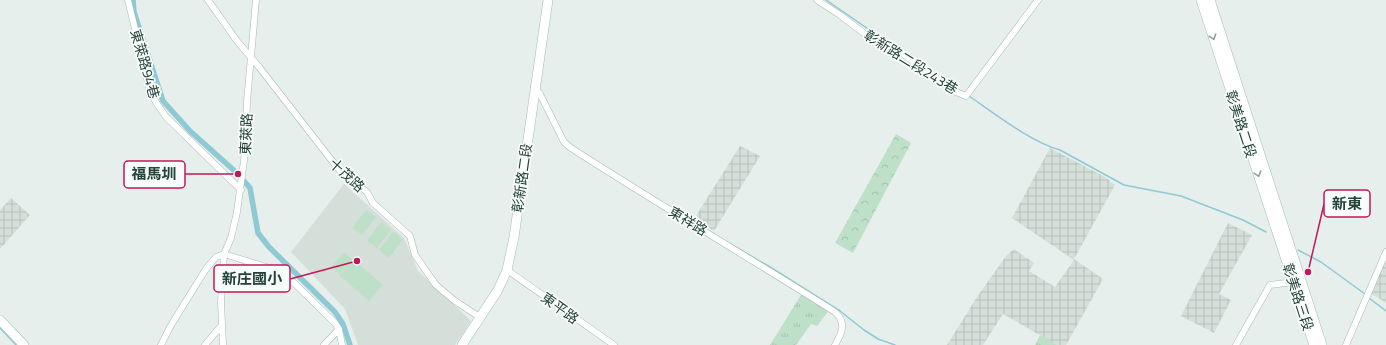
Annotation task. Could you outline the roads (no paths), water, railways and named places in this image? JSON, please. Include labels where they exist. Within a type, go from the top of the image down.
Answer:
[{"type":"main road","name":"彰新路二段","points":[[462,345],[498,290],[507,270],[514,237],[534,86],[548,0]]},
{"type":"main road","name":"彰美路二段","points":[[1201,0],[1235,90]]},
{"type":"main road","name":"彰美路二段","points":[[1210,0],[1235,90],[1286,248]]},
{"type":"main road","name":"彰美路三段","points":[[1286,248],[1293,282],[1314,345]]},
{"type":"main road","name":"彰美路三段","points":[[1286,248],[1322,345]]},
{"type":"main road","points":[[0,320],[24,345]]},
{"type":"street","name":"東萊路94巷","points":[[128,0],[150,91],[157,104],[166,117],[241,190]]},
{"type":"street","name":"十茂路","points":[[208,0],[226,27],[340,171],[367,192],[373,203],[410,236],[415,255],[436,285],[455,301],[481,318]]},
{"type":"street","name":"東萊路","points":[[161,345],[170,327],[206,270],[216,257],[224,254],[231,238],[241,190],[245,153],[247,102],[252,59],[256,0]]},
{"type":"street","name":"彰新路二段243巷","points":[[817,0],[840,14],[865,34],[903,54],[956,92],[968,94],[1038,0]]},
{"type":"street","name":"東祥路","points":[[534,86],[540,94],[564,142],[571,148],[650,199],[747,256],[841,317],[843,325],[842,332],[835,345]]},
{"type":"street","points":[[1346,345],[1386,252]]},
{"type":"street","points":[[223,345],[221,302],[224,254],[276,270],[289,278],[335,323],[339,329],[342,345]]},
{"type":"street","name":"東平路","points":[[507,270],[614,345]]},
{"type":"street","points":[[1236,345],[1270,285],[1293,282]]},
{"type":"street","points":[[205,345],[221,326]]},
{"type":"street","points":[[324,345],[339,329]]},
{"type":"waterway","points":[[133,0],[134,12],[163,101],[190,131],[238,174],[250,188],[258,233],[269,247],[335,312],[343,324],[350,345]]},
{"type":"waterway","points":[[826,0],[887,42]]},
{"type":"waterway","points":[[949,83],[961,91]]},
{"type":"waterway","points":[[969,96],[1037,141],[1060,150],[1124,185],[1181,196],[1243,220],[1266,232]]},
{"type":"waterway","points":[[727,242],[840,311],[878,339],[895,345]]},
{"type":"waterway","points":[[1298,250],[1321,262],[1365,294]]},
{"type":"waterway","points":[[1369,298],[1386,311]]},
{"type":"waterway","points":[[0,328],[16,345]]},
{"type":"place","name":"福馬圳","points":[[238,174]]},
{"type":"place","name":"新庄國小","points":[[357,261]]},
{"type":"place","name":"新東","points":[[1308,272]]}]
